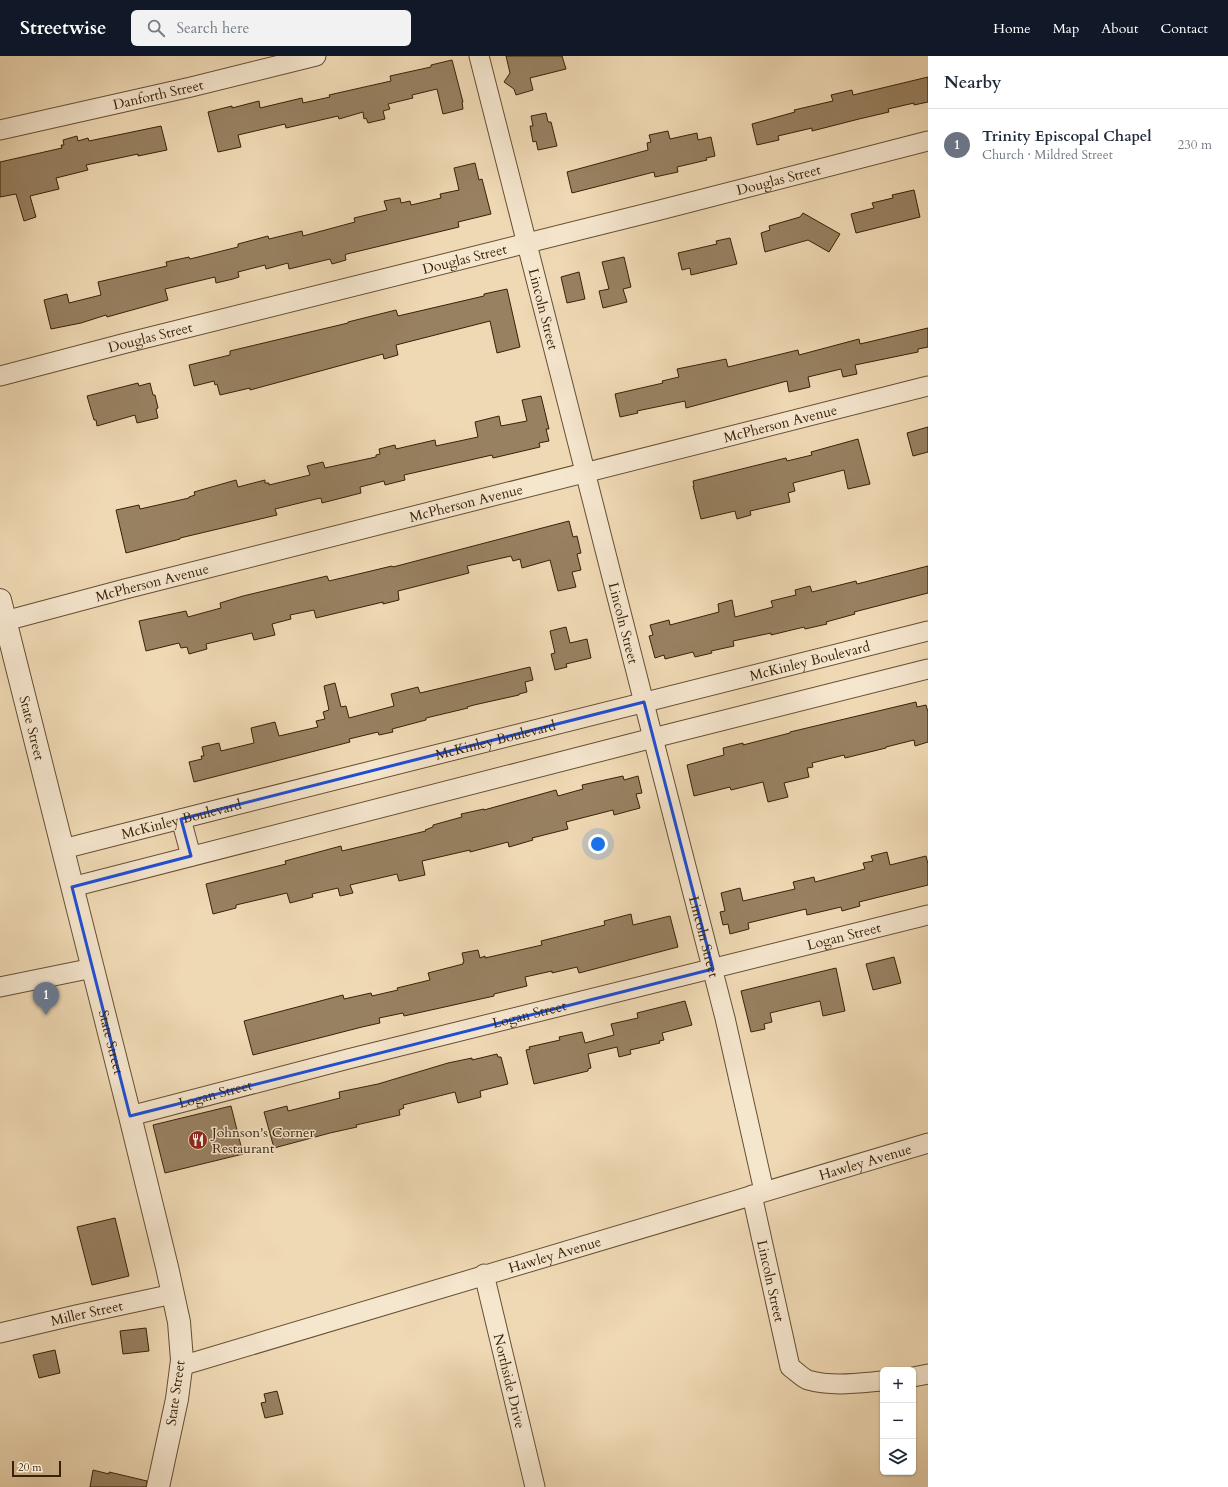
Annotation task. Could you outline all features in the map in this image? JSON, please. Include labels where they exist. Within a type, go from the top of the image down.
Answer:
[{"type":"street","name":"Danforth Street","points":[[0,130],[316,56]]},
{"type":"street","name":"Lincoln Street","points":[[479,56],[725,1018],[790,1367],[807,1380],[850,1384],[880,1381]]},
{"type":"street","name":"Douglas Street","points":[[0,376],[928,141]]},
{"type":"street","name":"McPherson Avenue","points":[[3,611],[65,604],[928,386]]},
{"type":"street","name":"State Street","points":[[3,611],[130,1116],[179,1322],[182,1360],[177,1399],[158,1487]]},
{"type":"street","name":"McKinley Boulevard","points":[[63,849],[928,631]]},
{"type":"street","points":[[72,887],[928,669]]},
{"type":"street","points":[[181,819],[191,856]]},
{"type":"street","name":"Logan Street","points":[[130,1116],[348,1059],[928,915]]},
{"type":"street","points":[[0,987],[93,968]]},
{"type":"street","name":"Hawley Avenue","points":[[181,1366],[484,1274],[928,1143]]},
{"type":"street","name":"Northside Drive","points":[[484,1274],[535,1487]]},
{"type":"street","name":"Miller Street","points":[[0,1333],[173,1294]]},
{"type":"street","points":[[916,1376],[928,1374]]},
{"type":"highlighted area","points":[[644,702],[713,969],[130,1116],[72,887],[191,856],[181,819]]},
{"type":"building","points":[[506,56],[562,56],[566,69],[530,78],[533,90],[516,95],[514,89],[504,82],[510,73]]},
{"type":"building","points":[[452,60],[463,102],[463,109],[443,114],[437,89],[412,95],[413,98],[388,104],[390,109],[383,111],[385,119],[368,123],[366,118],[364,119],[363,112],[339,119],[338,116],[286,128],[285,124],[238,135],[241,147],[218,152],[208,112],[259,101],[260,108],[302,98],[303,103],[330,97],[329,95],[391,81],[390,76],[431,67],[431,65]]},
{"type":"building","points":[[928,77],[928,102],[914,105],[914,103],[888,109],[889,112],[812,131],[812,128],[778,136],[779,140],[757,145],[752,124],[795,112],[794,110],[833,101],[831,95],[852,90],[853,95]]},
{"type":"building","points":[[546,113],[548,122],[551,122],[557,146],[538,150],[536,141],[533,142],[530,126],[533,126],[531,116]]},
{"type":"building","points":[[161,126],[167,150],[138,156],[138,154],[86,165],[88,170],[56,178],[59,189],[30,196],[36,217],[24,221],[16,194],[0,197],[0,162],[62,148],[61,145],[64,145],[63,140],[77,136],[78,141],[88,138],[89,141]]},
{"type":"building","points":[[668,131],[670,139],[697,133],[698,140],[711,137],[715,156],[706,158],[707,160],[677,167],[678,172],[655,177],[654,172],[572,193],[567,172],[648,150],[647,143],[651,142],[649,135]]},
{"type":"building","points":[[475,163],[479,180],[482,179],[491,214],[458,222],[459,227],[347,254],[345,255],[346,260],[332,264],[330,259],[289,269],[288,263],[266,269],[265,265],[238,272],[239,277],[233,279],[216,283],[215,277],[165,289],[168,300],[107,317],[106,315],[81,323],[51,329],[44,300],[67,294],[69,303],[101,295],[98,282],[167,266],[166,262],[189,257],[190,259],[238,247],[238,244],[268,236],[269,239],[302,231],[303,236],[355,222],[354,218],[387,210],[384,201],[400,198],[401,203],[410,201],[411,205],[441,198],[440,194],[459,190],[454,168]]},
{"type":"building","points":[[914,190],[920,217],[856,233],[851,214],[874,208],[872,203],[893,198],[892,195]]},
{"type":"building","points":[[803,213],[840,234],[829,252],[808,240],[765,252],[761,233],[770,230],[769,226],[800,217]]},
{"type":"building","points":[[730,238],[737,264],[691,275],[690,268],[682,270],[678,253],[717,244],[716,241]]},
{"type":"building","points":[[624,257],[631,287],[623,289],[627,302],[603,308],[599,291],[609,289],[602,262]]},
{"type":"building","points":[[579,272],[585,299],[567,303],[561,277]]},
{"type":"building","points":[[507,289],[520,347],[497,353],[490,321],[396,345],[398,355],[384,359],[383,354],[250,390],[250,388],[220,395],[217,384],[215,385],[214,381],[194,386],[189,365],[230,355],[230,351],[396,310],[398,316],[484,296],[484,294]]},
{"type":"building","points":[[928,328],[928,347],[918,349],[918,352],[855,365],[857,374],[843,377],[841,369],[808,377],[810,387],[789,392],[787,381],[686,408],[685,401],[637,411],[638,413],[620,417],[615,394],[663,383],[662,381],[679,377],[677,369],[726,359],[728,367],[798,350],[799,355],[859,339],[860,344]]},
{"type":"building","points":[[138,383],[139,386],[150,383],[158,408],[156,409],[158,418],[137,423],[135,415],[97,426],[87,396]]},
{"type":"building","points":[[541,396],[549,429],[546,429],[549,441],[539,443],[540,447],[493,458],[492,455],[404,475],[405,480],[385,485],[384,481],[360,487],[361,493],[322,503],[321,498],[275,509],[277,515],[180,538],[126,553],[116,510],[139,505],[140,509],[189,498],[195,495],[194,492],[236,480],[238,487],[265,480],[265,483],[269,483],[269,485],[310,475],[307,466],[323,462],[325,468],[376,457],[376,455],[380,454],[379,449],[395,445],[396,449],[435,440],[436,446],[478,437],[475,422],[499,416],[501,426],[527,421],[522,400]]},
{"type":"building","points":[[928,427],[928,452],[913,456],[907,433]]},
{"type":"building","points":[[858,439],[870,484],[848,489],[844,470],[793,483],[795,491],[788,493],[790,502],[750,511],[751,515],[737,519],[735,511],[701,519],[693,481],[786,458],[787,461],[812,455],[811,452]]},
{"type":"building","points":[[569,521],[573,537],[577,536],[581,553],[577,554],[581,570],[572,572],[576,587],[558,591],[550,560],[522,568],[520,559],[513,561],[511,556],[467,566],[469,573],[398,591],[399,600],[383,604],[383,602],[316,618],[314,610],[290,615],[291,619],[272,624],[275,635],[254,640],[252,633],[206,644],[207,649],[189,654],[187,647],[181,648],[179,643],[146,651],[139,621],[186,611],[188,617],[221,608],[220,603],[243,596],[327,576],[329,581],[393,567]]},
{"type":"building","points":[[928,566],[928,593],[854,612],[855,614],[826,622],[827,624],[733,641],[734,646],[711,651],[712,653],[695,657],[693,652],[665,659],[664,655],[655,658],[649,636],[653,635],[650,625],[669,620],[670,625],[719,612],[718,604],[732,600],[735,617],[773,607],[771,601],[796,595],[795,590],[810,586],[812,592],[856,581],[857,584]]},
{"type":"building","points":[[566,627],[570,643],[587,639],[591,658],[566,664],[567,667],[555,670],[551,654],[555,653],[550,631]]},
{"type":"building","points":[[530,667],[533,680],[525,682],[527,692],[519,695],[426,718],[426,720],[392,729],[393,732],[379,735],[378,732],[349,739],[350,742],[194,782],[189,762],[202,759],[201,756],[204,756],[202,747],[219,743],[221,751],[254,743],[251,728],[275,722],[279,736],[318,727],[316,721],[325,719],[323,712],[329,710],[324,686],[335,683],[341,707],[346,706],[349,718],[394,706],[391,694],[418,687],[420,693]]},
{"type":"building","points":[[916,702],[917,707],[926,705],[928,712],[928,742],[915,746],[914,740],[845,758],[844,755],[812,763],[813,767],[807,768],[809,777],[784,783],[788,797],[768,802],[763,782],[731,790],[730,787],[694,796],[687,765],[724,755],[723,748],[743,743],[743,745],[790,732]]},
{"type":"building","points":[[623,776],[624,780],[638,776],[642,793],[636,794],[640,808],[614,815],[613,810],[566,822],[568,829],[532,838],[533,840],[509,847],[508,842],[470,852],[470,850],[422,861],[425,875],[399,881],[397,874],[350,885],[353,893],[340,896],[338,888],[312,894],[313,897],[290,903],[287,893],[236,905],[236,908],[213,914],[206,884],[286,864],[285,861],[341,846],[342,851],[426,831],[425,830],[433,827],[433,825],[462,817],[461,814],[484,810],[556,790],[558,796],[583,789],[582,785]]},
{"type":"building","points":[[887,852],[890,865],[926,856],[928,864],[928,885],[859,902],[860,906],[842,911],[841,907],[807,915],[806,909],[748,923],[749,929],[730,934],[728,924],[723,925],[720,912],[725,911],[721,893],[740,888],[743,901],[795,889],[793,882],[814,877],[815,882],[865,869],[863,863],[873,861],[871,856]]},
{"type":"building","points":[[631,914],[633,925],[670,916],[678,947],[579,973],[577,967],[525,977],[527,986],[494,994],[494,996],[404,1016],[403,1013],[379,1018],[380,1023],[253,1055],[244,1021],[343,995],[344,999],[371,993],[372,996],[398,990],[397,988],[430,980],[428,973],[463,964],[462,953],[478,950],[480,958],[485,956],[485,958],[542,945],[541,941],[605,925],[604,921]]},
{"type":"building","points":[[894,957],[901,983],[873,990],[866,964]]},
{"type":"building","points":[[836,968],[845,1011],[823,1016],[820,1001],[770,1013],[772,1022],[764,1024],[765,1029],[751,1032],[741,991]]},
{"type":"building","points":[[685,1001],[692,1025],[662,1033],[664,1040],[659,1041],[660,1043],[630,1050],[631,1054],[619,1057],[617,1047],[588,1054],[591,1068],[588,1069],[588,1071],[534,1084],[526,1050],[530,1049],[529,1047],[560,1040],[559,1037],[582,1032],[585,1043],[614,1035],[611,1024],[638,1018],[637,1013]]},
{"type":"building","points":[[497,1054],[498,1057],[501,1057],[508,1084],[480,1091],[481,1097],[458,1103],[455,1092],[403,1105],[404,1108],[399,1110],[400,1115],[356,1125],[357,1127],[274,1148],[264,1112],[287,1106],[288,1111],[340,1098],[339,1092],[378,1084],[448,1063],[472,1058],[472,1060]]},
{"type":"building","name":"Johnson's Corner Restaurant","points":[[231,1106],[243,1154],[165,1173],[153,1125]]},
{"type":"building","points":[[115,1218],[129,1276],[92,1285],[77,1227]]},
{"type":"building","points":[[146,1328],[149,1351],[123,1354],[120,1331]]},
{"type":"building","points":[[55,1350],[60,1373],[39,1378],[33,1355]]},
{"type":"building","points":[[277,1391],[283,1414],[265,1418],[261,1403],[266,1402],[264,1394]]},
{"type":"building","points":[[93,1470],[109,1474],[109,1472],[147,1481],[146,1487],[90,1487]]},
{"type":"place","name":"Trinity Episcopal Chapel","points":[[46,1015]]},
{"type":"place","name":"Johnson's Corner Restaurant","points":[[198,1140]]}]
